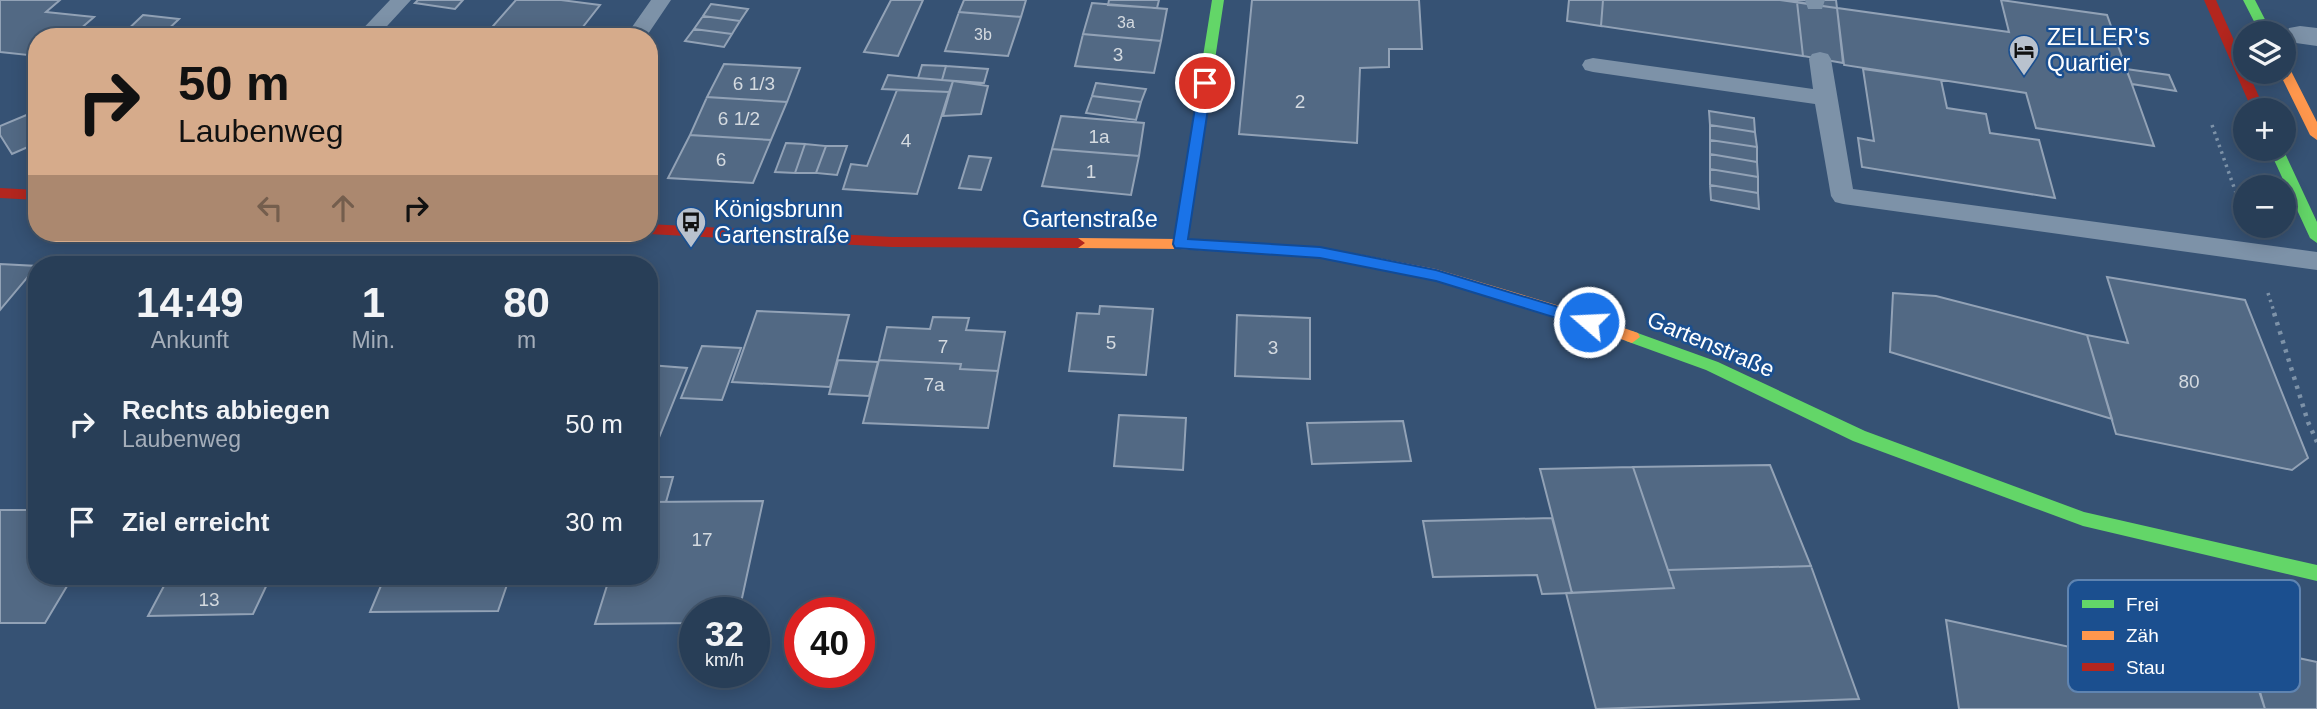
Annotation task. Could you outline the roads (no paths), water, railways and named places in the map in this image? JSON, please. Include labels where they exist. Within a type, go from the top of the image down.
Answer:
[{"type":"street","points":[[1180,244],[1218,0]]},
{"type":"street","points":[[2210,0],[2254,98]]},
{"type":"street","points":[[2249,0],[2260,21]]},
{"type":"street","points":[[2292,84],[2317,135]]},
{"type":"street","points":[[2282,161],[2317,238]]},
{"type":"street","points":[[0,193],[28,195]]},
{"type":"street","name":"Gartenstraße","points":[[658,229],[892,242],[1180,244],[1320,252],[1449,279],[1565,313],[1712,366],[1858,436],[2083,519],[2317,573]]},
{"type":"lane","points":[[374,28],[401,0]]},
{"type":"lane","points":[[641,28],[661,0]]},
{"type":"lane","points":[[1820,58],[1843,195],[2317,261]]},
{"type":"lane","points":[[1593,65],[1825,98]]},
{"type":"place","name":"ZELLER's Quartier","points":[[2024,77]]},
{"type":"place","name":"Königsbrunn Gartenstraße","points":[[691,249]]}]
